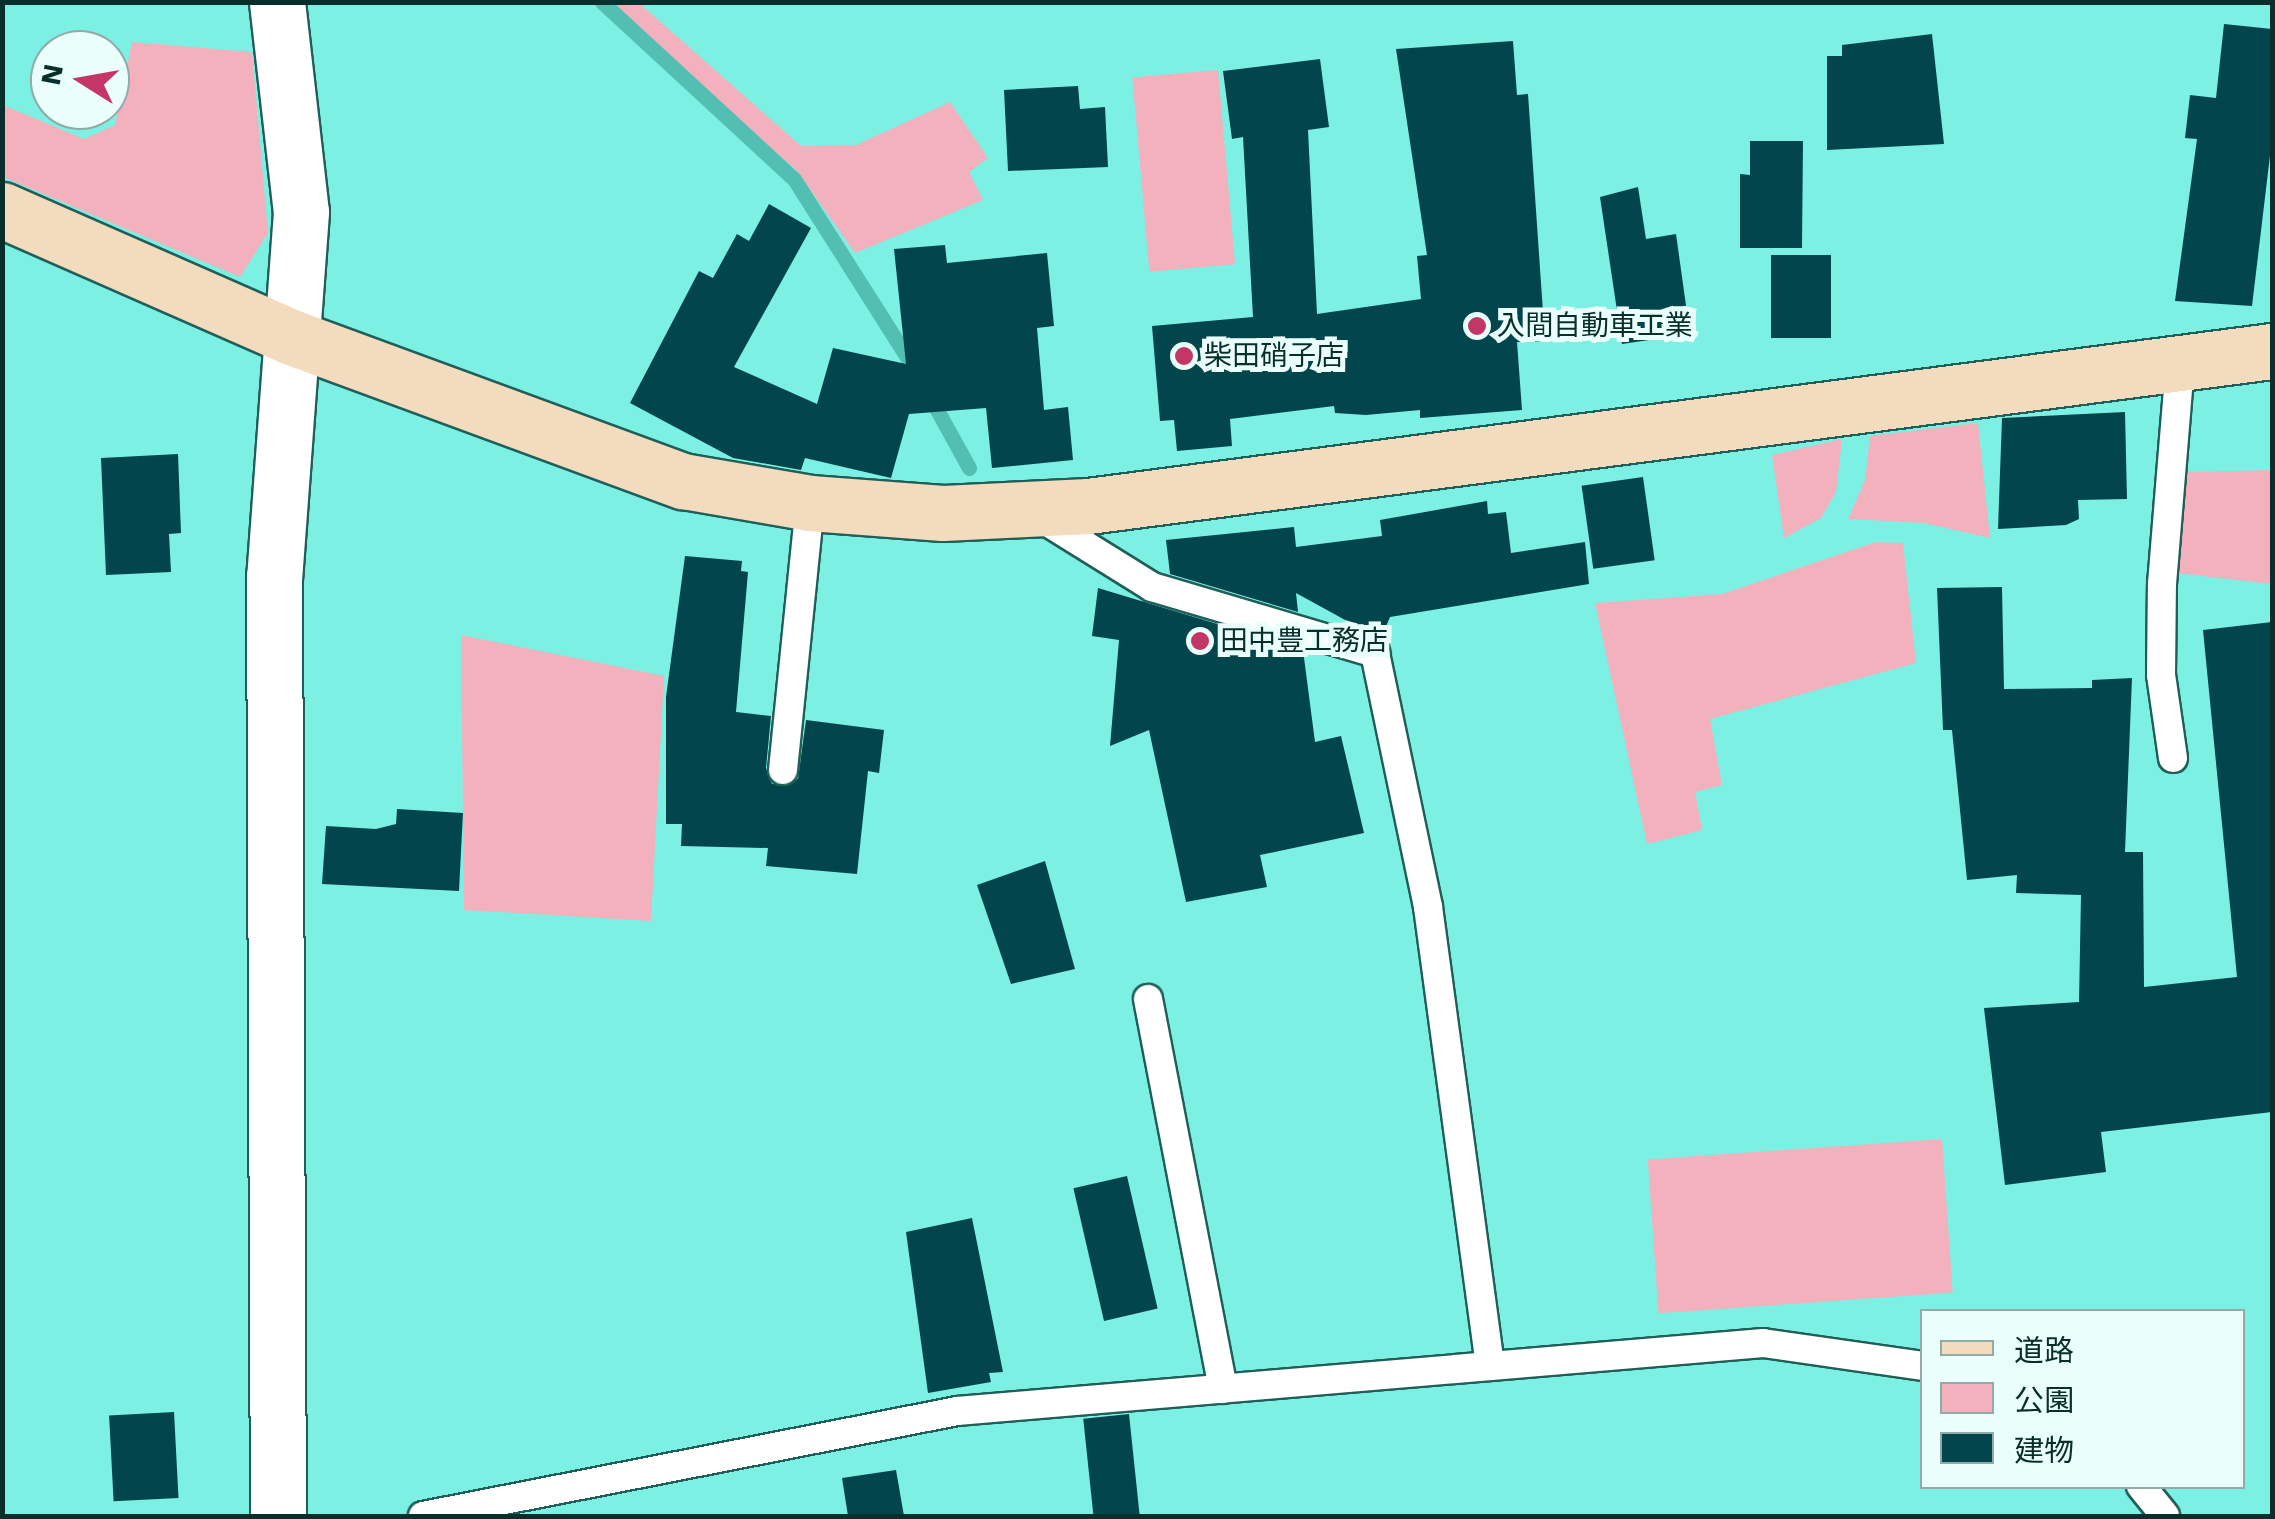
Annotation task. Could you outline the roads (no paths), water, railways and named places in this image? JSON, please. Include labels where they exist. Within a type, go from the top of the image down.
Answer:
[{"type":"street","points":[[278,2],[301,212],[274,595],[278,1516]]},
{"type":"street","points":[[2,210],[291,337],[683,481],[810,503],[1030,510],[2272,351]]},
{"type":"lane","points":[[2173,758],[2161,675],[2162,584],[2180,363]]},
{"type":"lane","points":[[783,770],[810,503]]},
{"type":"lane","points":[[1030,510],[1152,586],[1375,653],[1428,907],[1490,1366]]},
{"type":"lane","points":[[1148,999],[1223,1389]]},
{"type":"lane","points":[[423,1516],[956,1411],[1764,1343],[1920,1366]]},
{"type":"lane","points":[[2143,1489],[2165,1516]]},
{"type":"waterway","points":[[602,2],[794,179],[914,368]]},
{"type":"waterway","points":[[930,397],[969,468]]},
{"type":"place","name":"入間自動車工業","points":[[1477,326]]},
{"type":"place","name":"柴田硝子店","points":[[1184,356]]},
{"type":"place","name":"田中豊工務店","points":[[1200,641]]}]
